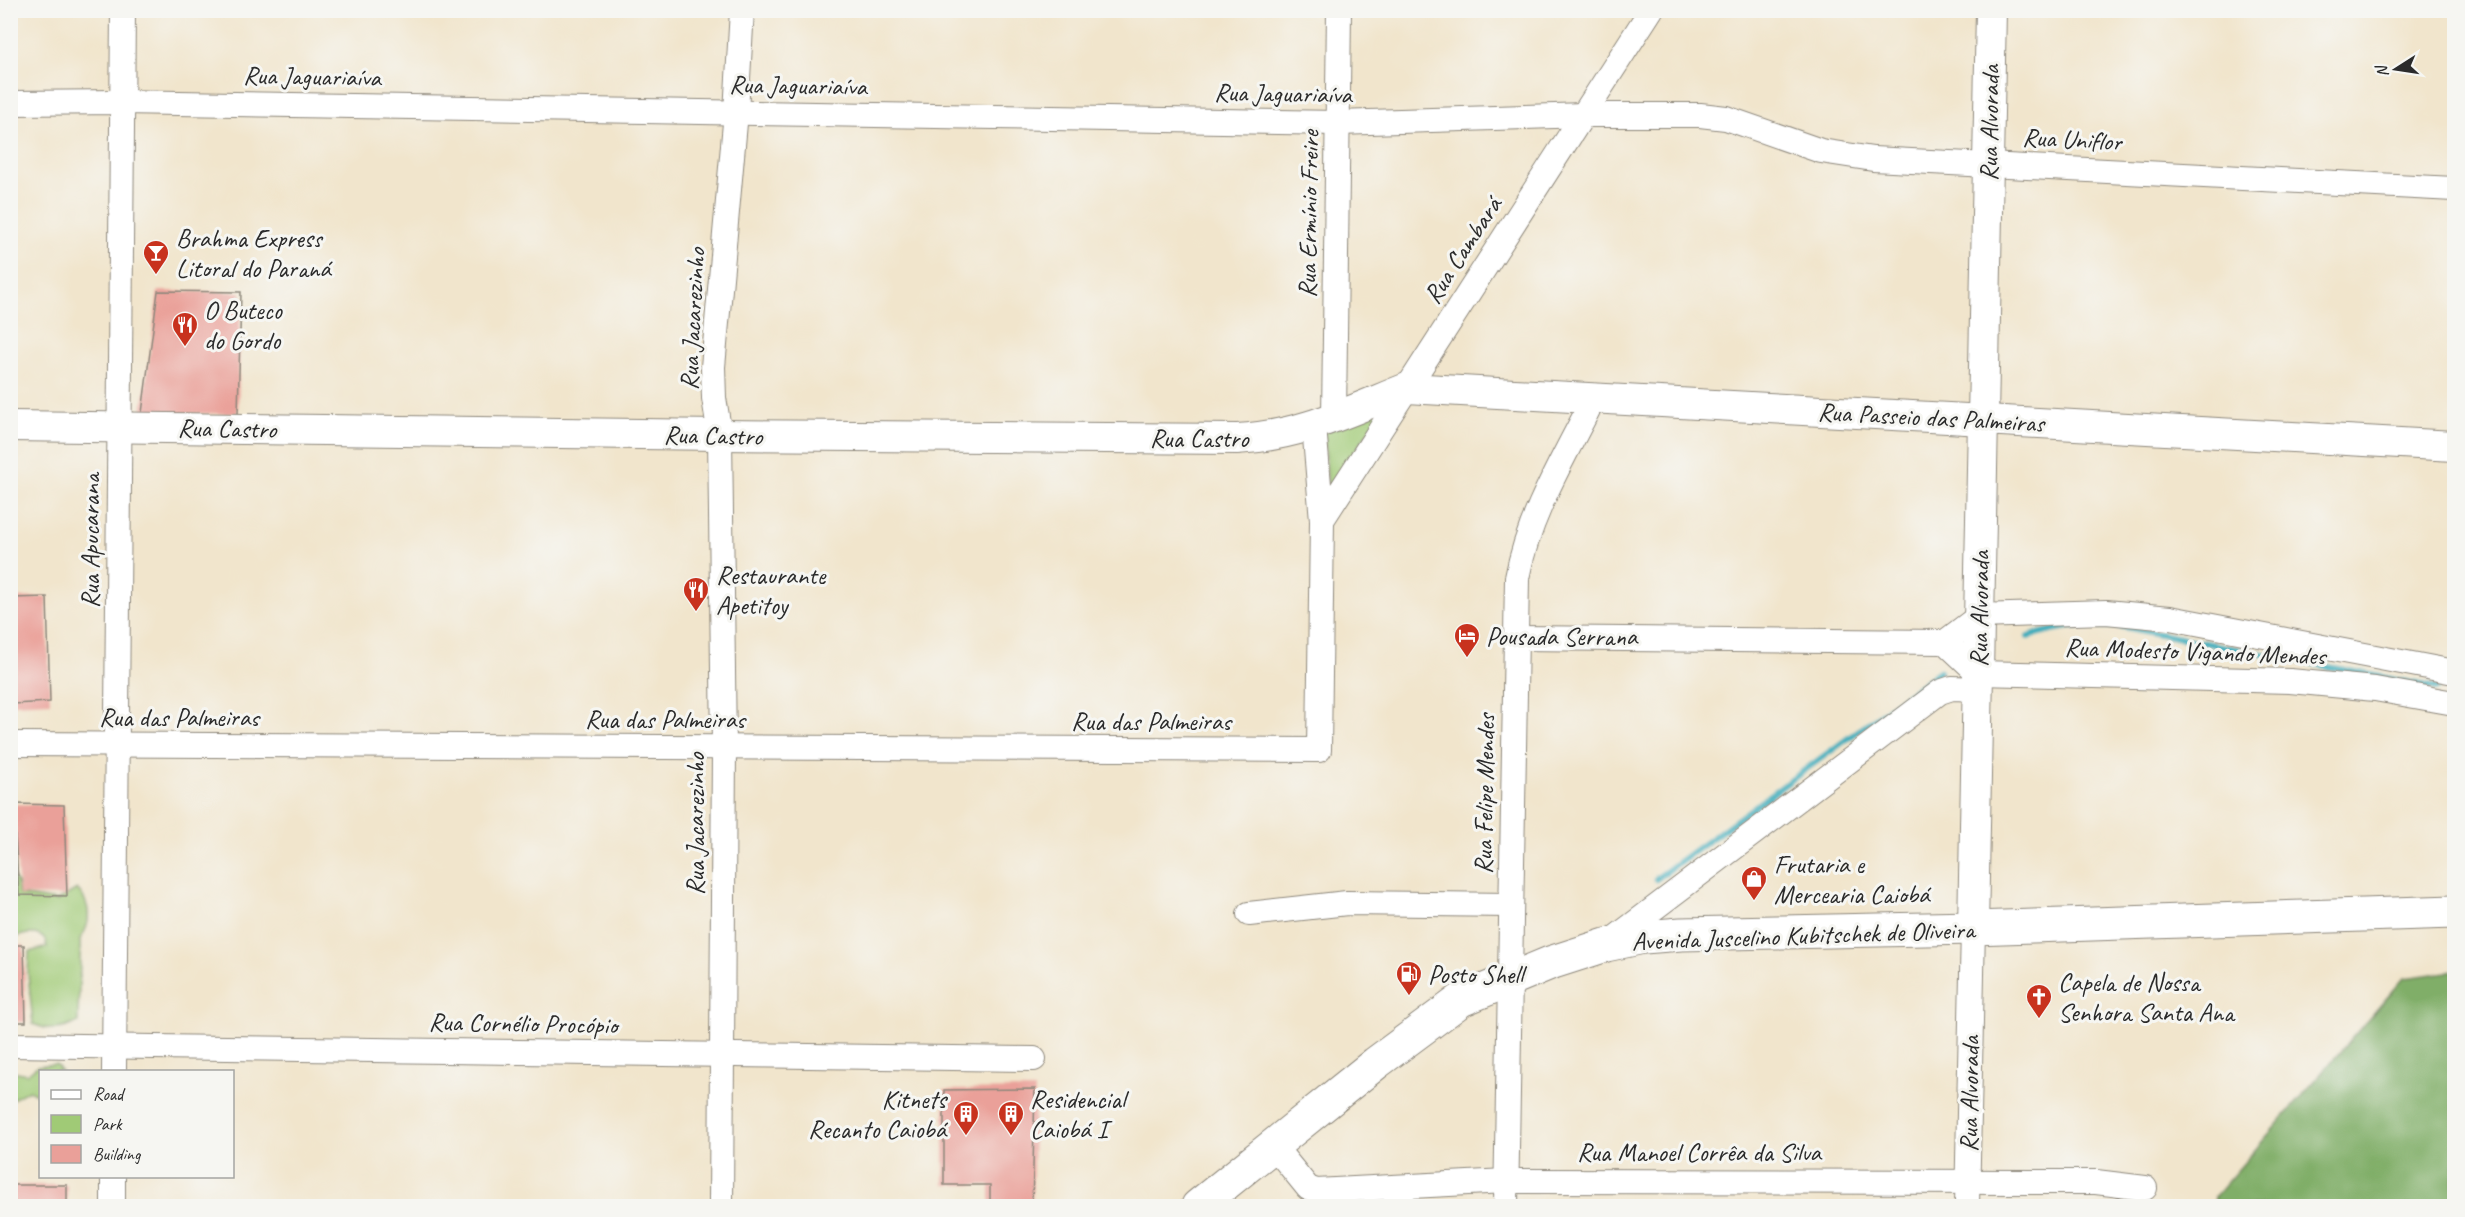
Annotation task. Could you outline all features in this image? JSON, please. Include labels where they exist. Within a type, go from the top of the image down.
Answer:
[{"type":"main road","name":"Avenida Juscelino Kubitschek de Oliveira","points":[[1198,1206],[1461,1000],[1550,963],[1606,945],[1644,937],[1681,934],[1973,928],[2454,912]]},
{"type":"street","name":"Rua Apucarana","points":[[114,1070],[123,10]]},
{"type":"street","name":"Rua Jacarezinho","points":[[721,1206],[724,748],[720,435],[714,398],[713,367],[736,112],[742,10]]},
{"type":"street","name":"Rua Ermínio Freire","points":[[1318,750],[1324,422],[1338,123],[1339,10]]},
{"type":"street","name":"Rua Cambará","points":[[1322,520],[1651,10]]},
{"type":"street","name":"Rua Alvorada","points":[[1967,1206],[1991,10]]},
{"type":"street","name":"Rua Jaguariaíva","points":[[10,103],[122,102],[1338,123],[1584,115]]},
{"type":"street","name":"Rua Uniflor","points":[[1584,115],[1726,118],[1821,151],[1847,156],[2454,189]]},
{"type":"street","name":"Rua Castro","points":[[10,426],[1237,439],[1265,438],[1324,422],[1407,387]]},
{"type":"street","name":"Rua Passeio das Palmeiras","points":[[1407,387],[2454,446]]},
{"type":"street","name":"Rua Felipe Mendes","points":[[1506,1206],[1517,578],[1522,549],[1532,523],[1594,398]]},
{"type":"street","name":"Rua Modesto Vigando Mendes","points":[[1979,616],[2080,611],[2170,618],[2454,672]]},
{"type":"street","points":[[1515,638],[1945,642],[1979,616]]},
{"type":"street","points":[[1945,642],[1978,681]]},
{"type":"street","name":"Rua Modesto Vigando Mendes","points":[[1606,945],[1940,692],[1952,688],[1978,681],[2290,681],[2375,689],[2454,704]]},
{"type":"street","name":"Rua das Palmeiras","points":[[10,744],[1318,750]]},
{"type":"street","points":[[1249,914],[1347,903],[1511,904]]},
{"type":"street","name":"Rua Cornélio Procópio","points":[[10,1045],[1034,1059]]},
{"type":"street","name":"Rua Manoel Corrêa da Silva","points":[[1273,1145],[1308,1188],[1316,1191],[1506,1181],[2096,1182],[2145,1188]]},
{"type":"street","points":[[113,1178],[113,1206]]},
{"type":"green space","points":[[1385,408],[1328,490],[1324,432]]},
{"type":"green space","points":[[11,784],[15,857],[13,877],[17,883],[19,895],[57,901],[77,889],[87,907],[87,927],[80,939],[78,1022],[66,1027],[50,1029],[33,1024],[28,974],[29,952],[47,947],[45,941],[42,937],[32,934],[11,939]]},
{"type":"green space","points":[[2454,971],[2454,1206],[2214,1206],[2215,1196],[2404,978]]},
{"type":"green space","points":[[56,1064],[60,1070],[39,1070],[39,1095],[29,1090],[11,1100],[11,1071],[27,1074],[37,1066]]},
{"type":"building","points":[[158,291],[241,292],[238,414],[142,413]]},
{"type":"building","points":[[47,597],[50,702],[13,704],[10,598]]},
{"type":"building","points":[[13,804],[64,805],[67,896],[19,895]]},
{"type":"building","points":[[10,945],[24,945],[26,1022],[10,1022]]},
{"type":"building","points":[[1035,1089],[1032,1206],[990,1206],[990,1185],[944,1185],[944,1090]]},
{"type":"building","points":[[10,1185],[67,1185],[67,1206],[10,1206]]},
{"type":"waterway","points":[[2028,637],[2073,627],[2119,626],[2437,688]]},
{"type":"waterway","points":[[1656,879],[1940,671]]},
{"type":"place","name":"Brahma Express Litoral do Paraná","points":[[156,276]]},
{"type":"place","name":"O Buteco do Gordo","points":[[185,348]]},
{"type":"place","name":"Restaurante Apetitoy","points":[[696,613]]},
{"type":"place","name":"Pousada Serrana","points":[[1467,659]]},
{"type":"place","name":"Frutaria e Mercearia Caiobá","points":[[1754,902]]},
{"type":"place","name":"Posto Shell","points":[[1409,997]]},
{"type":"place","name":"Capela de Nossa Senhora Santa Ana","points":[[2039,1020]]},
{"type":"place","name":"Kitnets Recanto Caiobá","points":[[966,1137]]},
{"type":"place","name":"Residencial Caiobá I","points":[[1011,1137]]}]
